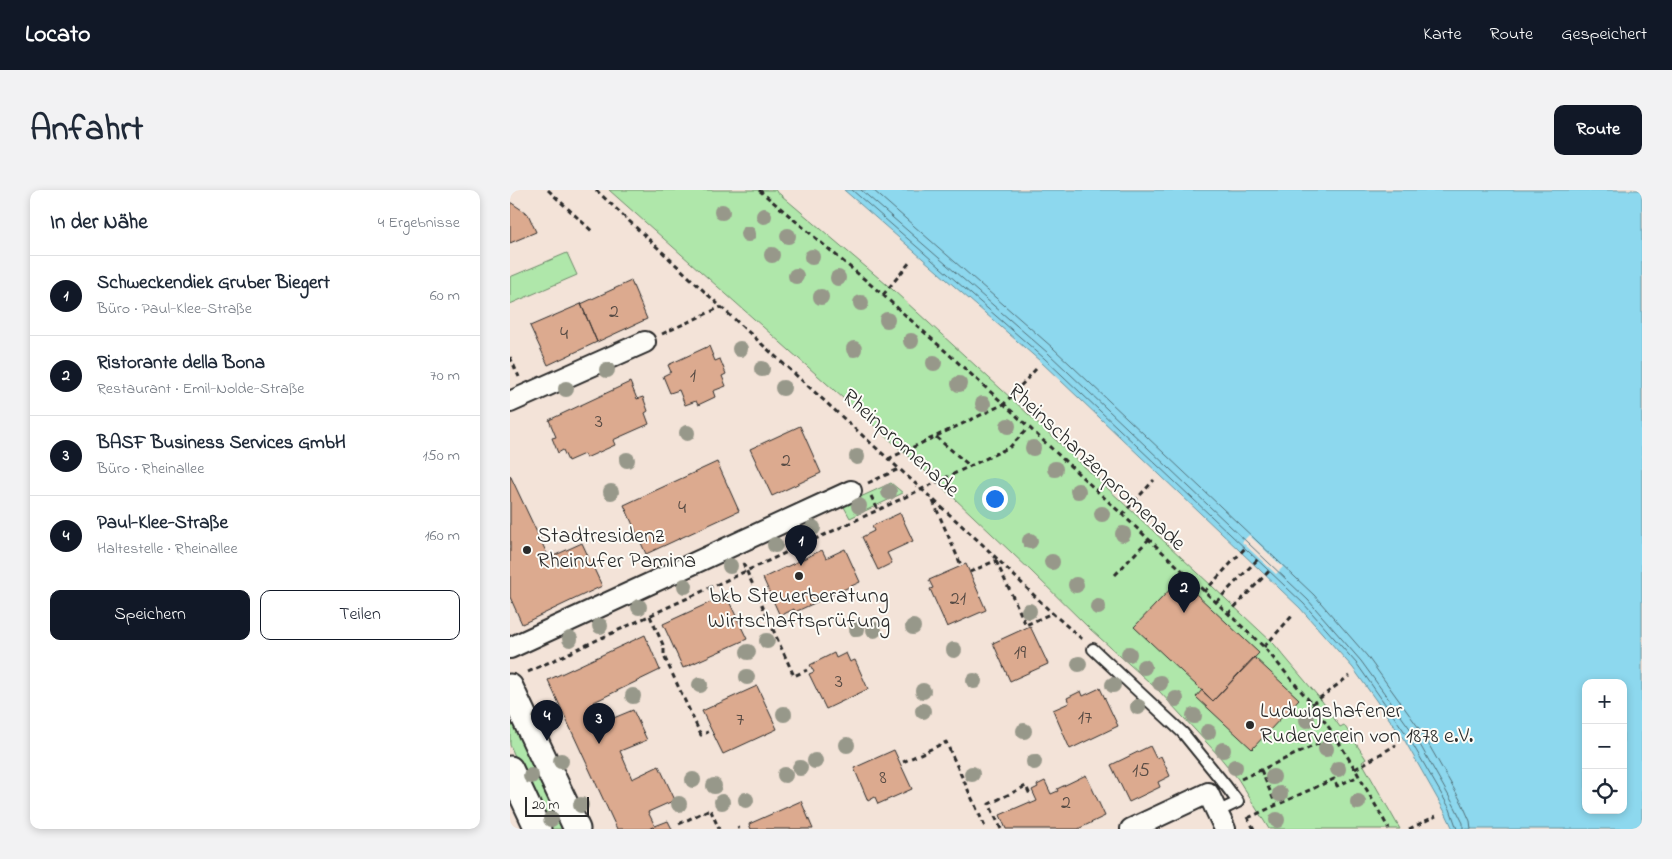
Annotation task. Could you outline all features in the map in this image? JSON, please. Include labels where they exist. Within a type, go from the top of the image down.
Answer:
[{"type":"street","points":[[510,402],[645,342]]},
{"type":"street","points":[[510,648],[851,491]]},
{"type":"street","points":[[519,679],[576,829]]},
{"type":"street","points":[[510,769],[538,829]]},
{"type":"street","points":[[1131,829],[1208,793],[1221,821]]},
{"type":"lane","points":[[1093,649],[1183,734],[1238,802],[1221,821]]},
{"type":"path","points":[[548,190],[594,233]]},
{"type":"path","name":"Rheinpromenade","points":[[596,190],[1093,649]]},
{"type":"path","name":"Rheinschanzenpromenade","points":[[759,190],[883,295],[1004,404],[1264,647],[1312,704],[1334,736],[1389,829]]},
{"type":"path","points":[[883,295],[910,262]]},
{"type":"path","points":[[645,342],[721,307]]},
{"type":"path","points":[[510,358],[516,371]]},
{"type":"path","points":[[888,459],[1004,404],[1036,369]]},
{"type":"path","points":[[519,679],[1010,447],[1028,428]]},
{"type":"path","points":[[936,437],[970,466]]},
{"type":"path","points":[[851,491],[899,469]]},
{"type":"path","points":[[1122,514],[1154,480]]},
{"type":"path","points":[[931,498],[961,565]]},
{"type":"path","points":[[1115,575],[1149,539]]},
{"type":"path","points":[[736,543],[746,571],[794,676],[807,670]]},
{"type":"path","points":[[1204,592],[1247,546]]},
{"type":"path","points":[[1216,602],[1259,558]]},
{"type":"path","points":[[970,572],[997,560],[1026,625],[1052,613]]},
{"type":"path","points":[[1228,614],[1271,569]]},
{"type":"path","points":[[1264,647],[1293,615]]},
{"type":"path","points":[[650,616],[664,647],[664,656],[701,735],[708,732]]},
{"type":"path","points":[[1312,704],[1349,676]]},
{"type":"path","points":[[1226,786],[1334,736]]},
{"type":"path","points":[[903,762],[946,742],[986,829]]},
{"type":"path","points":[[1355,769],[1396,745]]},
{"type":"path","points":[[1261,770],[1276,805]]},
{"type":"path","points":[[1248,818],[1334,779],[1337,786],[1359,776]]},
{"type":"path","points":[[1001,829],[989,804],[1026,786],[1031,797]]},
{"type":"path","points":[[679,824],[710,809],[719,829]]},
{"type":"path","points":[[1409,829],[1436,816]]},
{"type":"green space","points":[[609,190],[775,190],[893,290],[1274,644],[1322,701],[1340,727],[1344,725],[1366,759],[1362,762],[1400,829],[1269,829],[1238,779],[1159,691],[1090,629],[934,479]]},
{"type":"green space","points":[[567,253],[577,275],[510,304],[510,277]]},
{"type":"green space","points":[[891,483],[903,493],[850,518],[843,505]]},
{"type":"green space","points":[[510,704],[571,829],[547,829],[510,745]]},
{"type":"water","points":[[844,190],[1642,190],[1642,829],[1453,829],[1405,741],[1353,668],[1300,608],[1040,361]]},
{"type":"pier","points":[[1249,535],[1283,567],[1276,574],[1242,542]]},
{"type":"building","points":[[510,202],[528,214],[536,232],[510,243]]},
{"type":"building","points":[[631,281],[647,319],[597,342],[581,304]]},
{"type":"building","points":[[581,304],[597,342],[548,365],[530,326]]},
{"type":"building","points":[[709,346],[715,361],[720,359],[726,374],[722,376],[726,386],[713,391],[715,397],[698,405],[696,401],[685,405],[679,390],[670,393],[663,376],[671,372],[668,365]]},
{"type":"building","points":[[630,382],[637,399],[643,397],[648,411],[645,413],[649,424],[613,440],[615,445],[586,458],[584,454],[568,461],[563,450],[558,453],[552,438],[556,437],[549,420]]},
{"type":"building","points":[[800,426],[821,473],[772,496],[750,449]]},
{"type":"building","points":[[717,462],[739,511],[646,554],[624,505]]},
{"type":"building","name":"Stadtresidenz Rheinufer Pamina","points":[[510,475],[549,558],[582,543],[602,586],[522,624],[510,597]]},
{"type":"building","points":[[900,513],[913,541],[887,553],[892,563],[878,570],[862,537],[874,531],[872,526]]},
{"type":"building","points":[[845,549],[860,582],[795,612],[794,609],[780,616],[763,578],[822,550],[826,558]]},
{"type":"building","points":[[966,564],[986,610],[947,627],[930,589],[933,588],[929,580]]},
{"type":"building","points":[[1180,579],[1259,653],[1213,701],[1134,627]]},
{"type":"building","points":[[726,595],[747,639],[683,668],[663,624]]},
{"type":"building","points":[[1030,626],[1048,664],[1010,681],[993,643]]},
{"type":"building","points":[[645,635],[660,670],[594,702],[604,722],[633,710],[647,740],[620,751],[632,779],[659,766],[675,800],[648,812],[655,826],[649,829],[617,829],[548,680]]},
{"type":"building","points":[[834,653],[836,658],[846,653],[850,662],[855,660],[868,689],[826,709],[809,674],[814,672],[810,665]]},
{"type":"building","name":"Ludwigshafener Ruderverein von 1878 e.V.","points":[[1254,657],[1299,699],[1252,749],[1196,697],[1202,690],[1213,701]]},
{"type":"building","points":[[757,686],[777,729],[723,754],[702,711]]},
{"type":"building","points":[[1100,688],[1118,726],[1070,749],[1053,710],[1069,703],[1067,698],[1081,691],[1083,696]]},
{"type":"building","points":[[1150,746],[1156,758],[1161,756],[1170,776],[1158,782],[1160,787],[1129,802],[1111,765]]},
{"type":"building","points":[[894,750],[912,789],[878,804],[875,797],[868,801],[854,768]]},
{"type":"building","points":[[1086,775],[1105,816],[1078,829],[1006,829],[1000,815],[1030,802],[1030,804],[1037,801],[1032,790],[1038,787],[1037,785],[1045,781],[1051,794],[1058,791],[1057,789]]},
{"type":"building","points":[[801,801],[813,829],[751,829],[749,824]]},
{"type":"building","points":[[668,821],[672,829],[649,829],[655,826]]},
{"type":"place","name":"Stadtresidenz Rheinufer Pamina","points":[[527,550]]},
{"type":"place","name":"Schweckendiek Gruber Biegert","points":[[801,566]]},
{"type":"place","name":"bkb Steuerberatung Wirtschaftsprüfung","points":[[799,576]]},
{"type":"place","name":"Ristorante della Bona","points":[[1184,613]]},
{"type":"place","name":"Ludwigshafener Ruderverein von 1878 e.V.","points":[[1250,725]]},
{"type":"place","name":"Paul-Klee-Straße","points":[[547,741]]},
{"type":"place","name":"BASF Business Services GmbH","points":[[599,744]]}]
